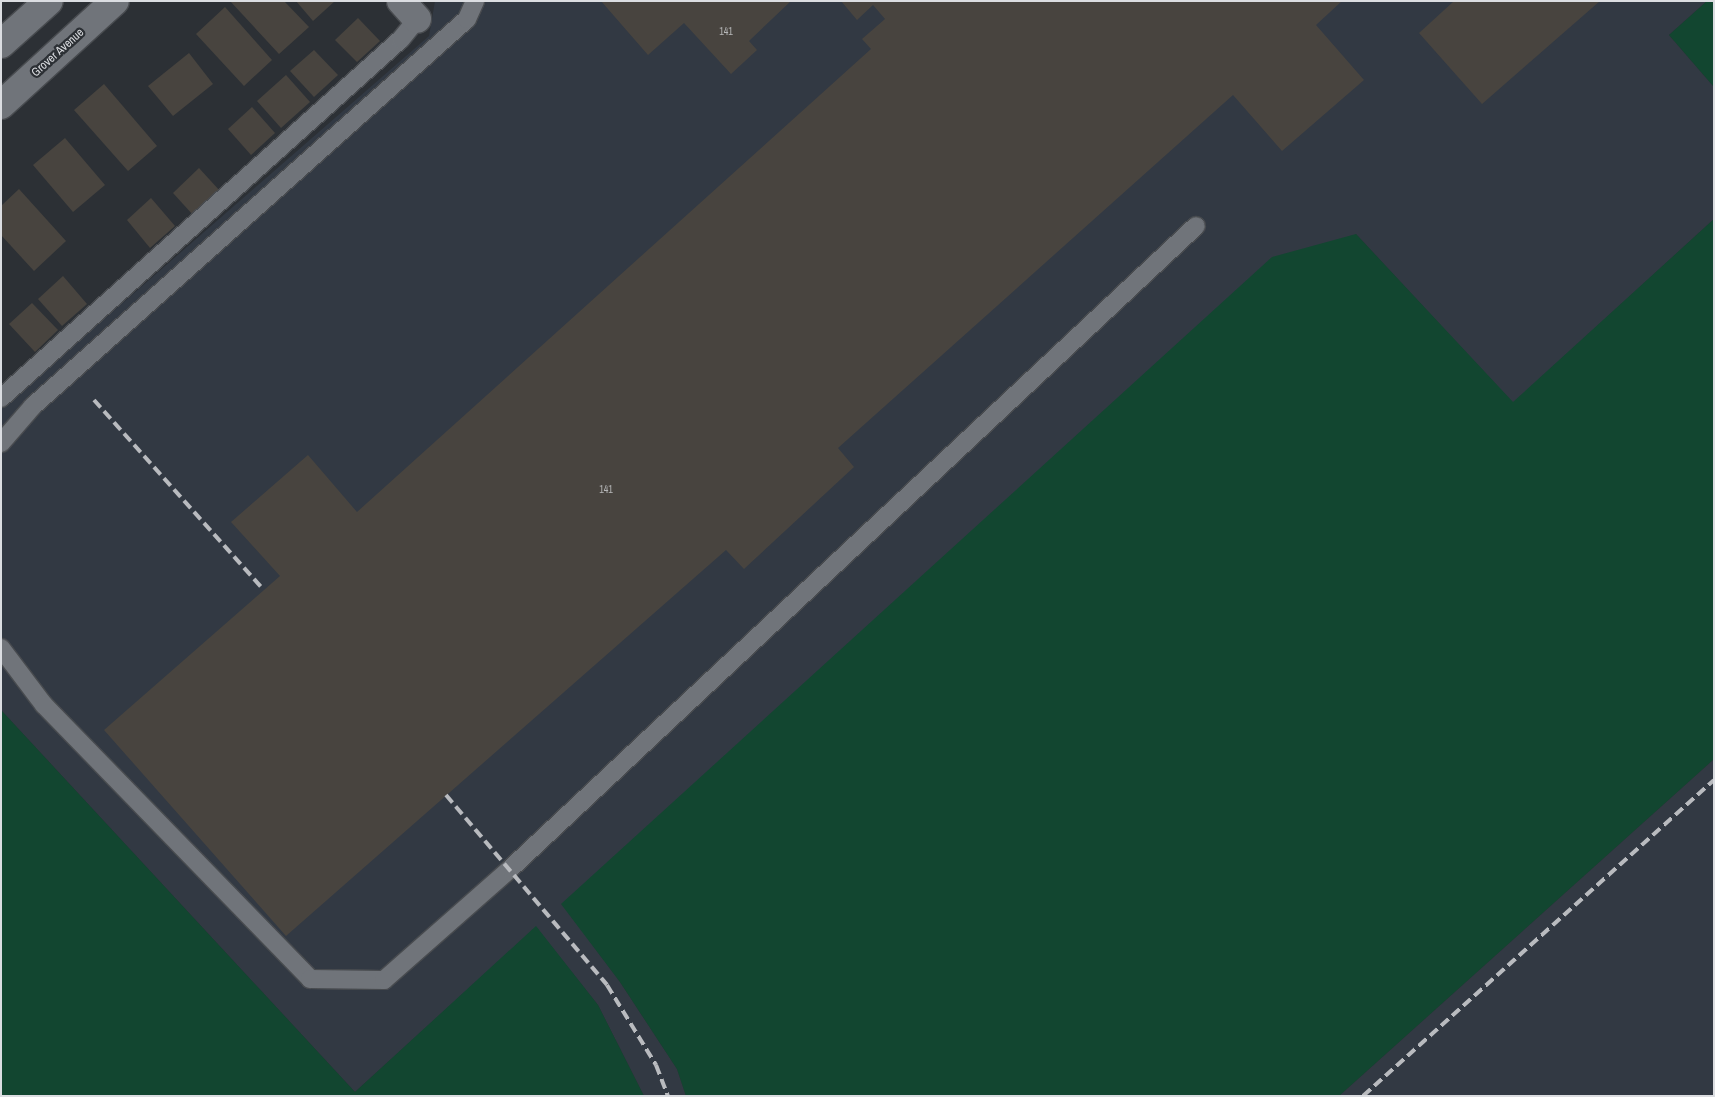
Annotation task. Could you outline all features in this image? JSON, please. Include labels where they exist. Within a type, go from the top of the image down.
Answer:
[{"type":"street","points":[[1,44],[49,1]]},
{"type":"street","name":"Grover Avenue","points":[[1,105],[115,1]]},
{"type":"lane","points":[[1,443],[33,406],[467,19],[475,1]]},
{"type":"lane","points":[[1,398],[401,39],[409,10]]},
{"type":"lane","points":[[1,648],[44,705],[310,979],[384,980],[510,869],[1196,226]]},
{"type":"shaded area","points":[[435,1],[1707,1],[1669,35],[1714,87],[1714,219],[1513,403],[1356,234],[562,904],[620,982],[677,1069],[686,1096],[644,1096],[598,1005],[536,927],[355,1092],[1,710],[1,409],[429,36]]},
{"type":"shaded area","points":[[1714,759],[1714,1096],[1339,1096]]},
{"type":"green space","points":[[1707,1],[1714,1],[1714,87],[1669,35]]},
{"type":"green space","points":[[1714,219],[1714,759],[1339,1096],[686,1096],[677,1069],[620,982],[561,904],[1272,257],[1356,234],[1513,402]]},
{"type":"green space","points":[[1,710],[355,1092],[536,926],[598,1005],[644,1096],[1,1096]]},
{"type":"building","points":[[230,1],[284,1],[309,27],[279,54]]},
{"type":"building","points":[[296,1],[335,1],[313,21]]},
{"type":"building","points":[[601,1],[791,1],[749,41],[757,50],[731,74],[684,23],[648,55]]},
{"type":"building","points":[[841,1],[1342,1],[1316,25],[1364,80],[1282,151],[1233,95],[838,448],[854,467],[744,569],[726,550],[286,936],[104,730],[280,576],[231,522],[308,455],[357,512],[871,49],[862,39],[885,19],[873,5],[857,20]]},
{"type":"building","points":[[1454,1],[1600,1],[1482,104],[1419,33]]},
{"type":"building","points":[[225,7],[272,60],[244,86],[196,34]]},
{"type":"building","points":[[358,18],[380,41],[357,62],[335,40]]},
{"type":"building","points":[[314,50],[338,75],[314,97],[290,71]]},
{"type":"building","points":[[189,53],[213,84],[173,116],[148,86]]},
{"type":"building","points":[[286,75],[310,102],[281,128],[257,101]]},
{"type":"building","points":[[104,84],[157,146],[128,171],[74,110]]},
{"type":"building","points":[[252,107],[275,133],[251,155],[228,129]]},
{"type":"building","points":[[65,138],[105,185],[73,212],[33,165]]},
{"type":"building","points":[[199,168],[220,191],[193,215],[173,193]]},
{"type":"building","points":[[19,189],[66,241],[34,271],[1,235],[1,206]]},
{"type":"building","points":[[151,198],[175,226],[150,248],[127,220]]},
{"type":"building","points":[[63,276],[87,304],[62,326],[38,299]]},
{"type":"building","points":[[32,303],[58,330],[35,352],[9,324]]},
{"type":"railway","points":[[94,400],[264,590]]},
{"type":"railway","points":[[1363,1096],[1714,780]]},
{"type":"railway","points":[[446,795],[607,985],[656,1065],[668,1096]]}]
